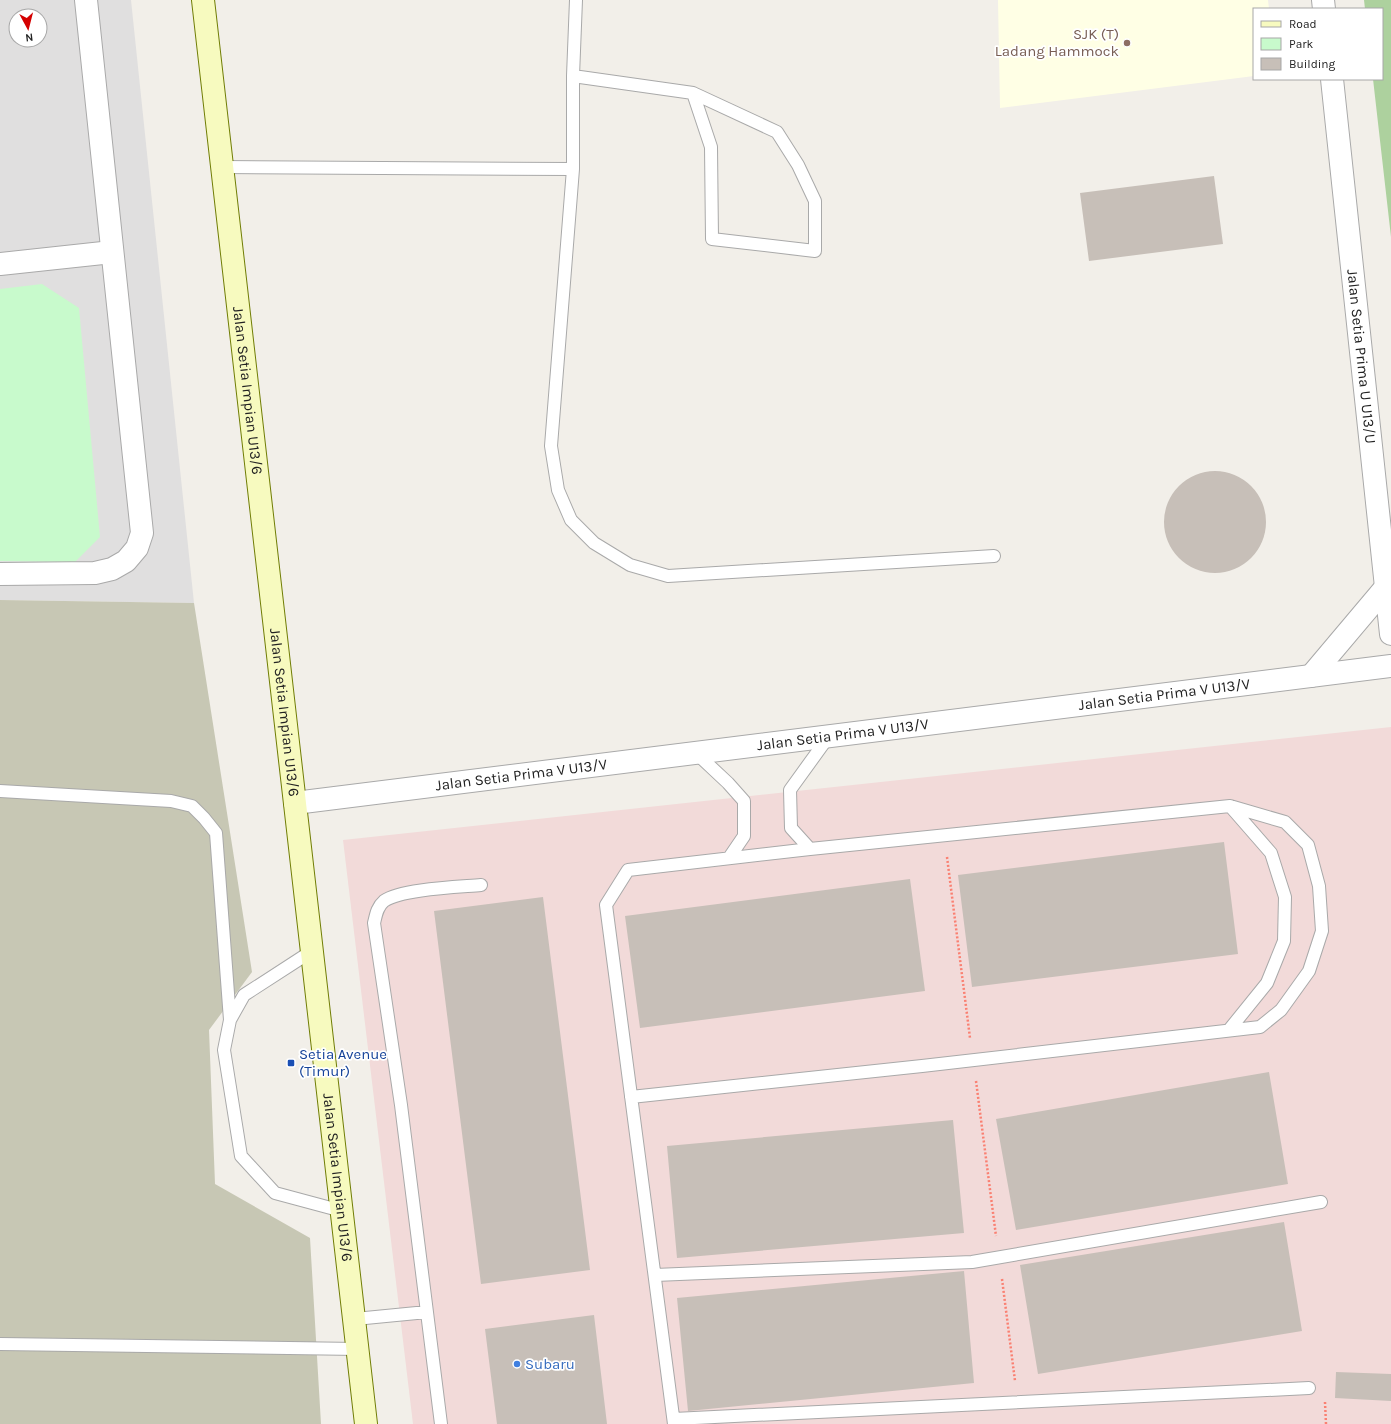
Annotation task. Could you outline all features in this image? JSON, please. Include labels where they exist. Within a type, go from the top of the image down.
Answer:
[{"type":"street","points":[[0,574],[95,573],[112,569],[126,561],[137,548],[142,533],[86,0]]},
{"type":"street","name":"Jalan Setia Impian U13/6","points":[[203,0],[366,1424]]},
{"type":"street","name":"Jalan Setia Prima U U13/U","points":[[1332,80],[1389,588],[1391,634]]},
{"type":"street","points":[[0,264],[112,252]]},
{"type":"street","points":[[1311,676],[1389,588]]},
{"type":"street","name":"Jalan Setia Prima V U13/V","points":[[295,803],[1391,666]]},
{"type":"lane","points":[[576,0],[573,76],[573,169],[551,446],[558,490],[571,520],[594,543],[630,565],[668,576],[994,556]]},
{"type":"lane","points":[[573,76],[693,93],[777,132],[798,165],[814,201],[815,252],[712,239],[711,147],[693,93]]},
{"type":"lane","points":[[222,167],[573,169]]},
{"type":"lane","points":[[810,849],[791,828],[790,790],[829,736]]},
{"type":"lane","points":[[696,753],[728,783],[744,801],[744,836],[729,858]]},
{"type":"lane","points":[[0,791],[171,801],[192,806],[204,818],[216,833],[230,1020],[224,1050],[241,1156],[276,1193],[342,1211]]},
{"type":"lane","points":[[631,1097],[973,1060],[1260,1026],[1281,1010],[1309,971],[1322,931],[1319,886],[1308,845],[1285,822],[1230,806],[810,849],[628,870],[606,905],[654,1275],[674,1421],[1309,1388]]},
{"type":"lane","points":[[1229,1030],[1267,983],[1284,942],[1285,898],[1271,853],[1230,806]]},
{"type":"lane","points":[[441,1424],[401,1105],[374,923],[381,905],[396,896],[412,892],[481,885]]},
{"type":"lane","points":[[230,1020],[244,996],[312,951]]},
{"type":"lane","points":[[654,1275],[972,1262],[1321,1202]]},
{"type":"lane","points":[[355,1319],[427,1312]]},
{"type":"lane","points":[[0,1344],[358,1349]]},
{"type":"path","points":[[944,835],[1018,1402]]},
{"type":"path","points":[[1325,1396],[1326,1424]]},
{"type":"shaded area","points":[[0,0],[131,0],[194,603],[0,600]]},
{"type":"shaded area","name":"SJK (T) Ladang Hammock","points":[[998,0],[1268,0],[1269,8],[1253,8],[1253,76],[1000,108]]},
{"type":"shaded area","points":[[0,600],[194,603],[252,972],[209,1030],[215,1184],[310,1238],[321,1424],[0,1424]]},
{"type":"shaded area","points":[[1391,727],[1391,1424],[413,1424],[343,840]]},
{"type":"green space","points":[[1364,0],[1391,0],[1391,237],[1373,80],[1383,80],[1383,8],[1365,8]]},
{"type":"green space","points":[[42,284],[79,308],[100,537],[75,562],[0,561],[0,289]]},
{"type":"building","points":[[1214,176],[1223,244],[1089,261],[1080,193]]},
{"type":"building","points":[[1215,471],[1234,475],[1251,486],[1262,503],[1266,522],[1262,541],[1251,558],[1234,569],[1215,573],[1196,569],[1179,558],[1168,541],[1164,522],[1168,503],[1179,486],[1196,475]]},
{"type":"building","points":[[1224,842],[1238,954],[972,987],[958,875]]},
{"type":"building","points":[[910,879],[925,991],[640,1028],[625,916]]},
{"type":"building","points":[[543,897],[590,1270],[481,1284],[434,911]]},
{"type":"building","points":[[1269,1072],[1288,1184],[1016,1230],[996,1119]]},
{"type":"building","points":[[953,1120],[964,1233],[677,1258],[667,1146]]},
{"type":"building","points":[[1284,1222],[1302,1331],[1038,1374],[1020,1265]]},
{"type":"building","points":[[964,1271],[974,1383],[688,1411],[677,1298]]},
{"type":"building","points":[[594,1315],[607,1424],[497,1424],[485,1329]]},
{"type":"building","points":[[1336,1372],[1391,1374],[1391,1401],[1335,1398]]},
{"type":"place","name":"SJK (T) Ladang Hammock","points":[[1127,43]]},
{"type":"place","name":"Setia Avenue (Timur)","points":[[291,1063]]},
{"type":"place","name":"Subaru","points":[[517,1364]]}]
